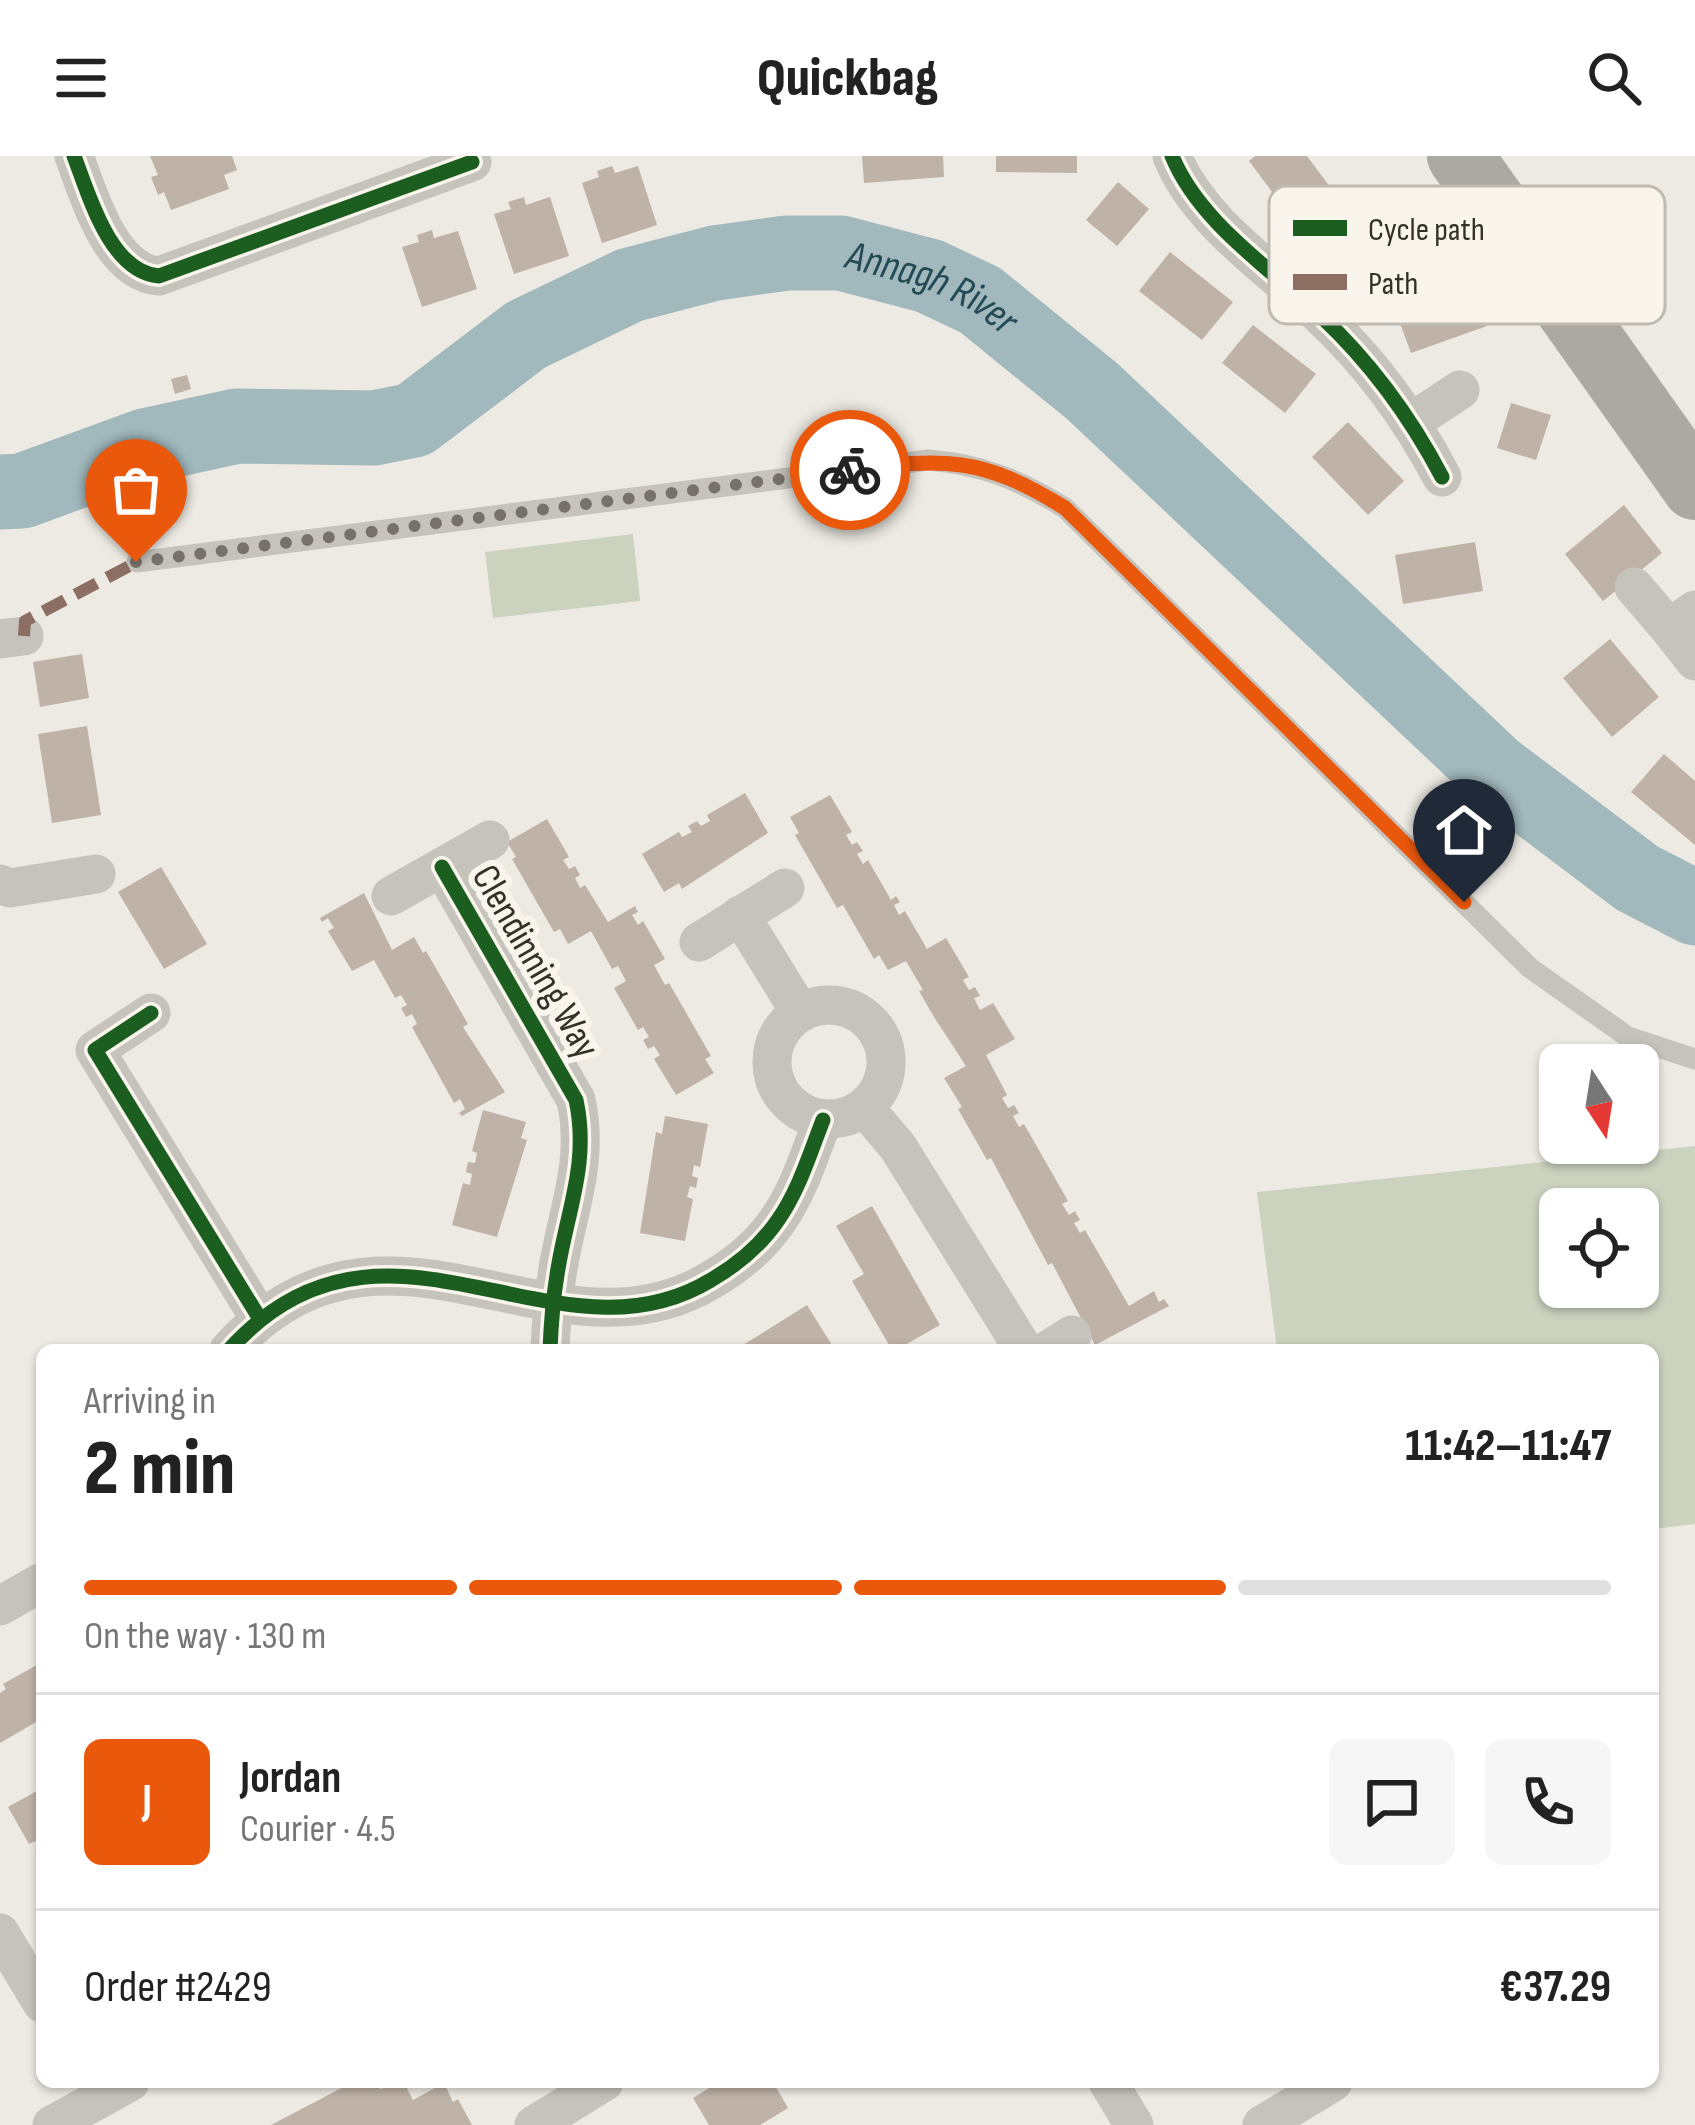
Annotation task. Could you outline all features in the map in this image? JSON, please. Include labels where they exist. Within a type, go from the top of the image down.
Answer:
[{"type":"highway","points":[[1460,156],[1481,186]]},
{"type":"highway","points":[[1578,324],[1695,487]]},
{"type":"street","points":[[74,156],[95,208],[125,261],[147,275],[159,276],[477,158]]},
{"type":"street","points":[[1172,156],[1185,185],[1204,208],[1269,268]]},
{"type":"street","points":[[1329,324],[1413,421],[1442,477]]},
{"type":"street","points":[[1413,421],[1460,390]]},
{"type":"street","points":[[1634,587],[1682,619],[1695,661]]},
{"type":"street","points":[[392,896],[490,840]]},
{"type":"street","name":"Clendinning Way","points":[[442,867],[576,1100],[583,1155],[551,1344]]},
{"type":"street","points":[[0,884],[10,888],[96,874]]},
{"type":"street","points":[[699,943],[785,888]]},
{"type":"street","points":[[740,916],[800,1012]]},
{"type":"street","points":[[838,1005],[872,1022],[887,1057],[886,1076],[865,1108],[823,1120],[790,1105],[772,1074],[776,1038],[800,1012],[838,1005]]},
{"type":"street","points":[[152,1012],[95,1050],[260,1319]]},
{"type":"street","points":[[865,1108],[898,1147],[1020,1344]]},
{"type":"street","points":[[236,1344],[260,1319],[310,1289],[346,1278],[430,1277],[555,1301],[626,1308],[657,1305],[693,1291],[757,1246],[799,1181],[823,1120]]},
{"type":"street","points":[[0,1606],[36,1585]]},
{"type":"street","points":[[6,1956],[36,1994]]},
{"type":"street","points":[[52,2125],[119,2088]]},
{"type":"street","points":[[534,2125],[594,2088]]},
{"type":"street","points":[[1112,2088],[1134,2125]]},
{"type":"street","points":[[1262,2125],[1323,2088]]},
{"type":"lane","points":[[136,562],[928,460],[1002,473],[1065,508],[1530,968],[1628,1037],[1695,1059]]},
{"type":"green space","points":[[633,534],[640,601],[493,618],[485,552]]},
{"type":"green space","points":[[1695,1146],[1695,1524],[1659,1528],[1659,1344],[1276,1344],[1257,1192],[1539,1162],[1659,1164],[1659,1150]]},
{"type":"building","points":[[150,156],[232,156],[237,170],[224,175],[229,189],[171,210],[151,177],[158,175]]},
{"type":"building","points":[[862,156],[943,156],[944,177],[864,183]]},
{"type":"building","points":[[996,156],[1077,156],[1077,173],[996,172]]},
{"type":"building","points":[[1255,156],[1307,156],[1329,186],[1269,188],[1249,161]]},
{"type":"building","points":[[612,166],[615,173],[638,166],[657,225],[602,243],[582,183]]},
{"type":"building","points":[[1118,182],[1149,209],[1117,246],[1086,220]]},
{"type":"building","points":[[524,197],[526,205],[550,197],[569,256],[514,274],[494,214],[511,209],[508,202]]},
{"type":"building","points":[[432,230],[434,238],[458,231],[477,289],[422,307],[402,247],[419,242],[417,235]]},
{"type":"building","points":[[1170,252],[1233,302],[1202,340],[1139,291]]},
{"type":"building","points":[[1400,324],[1486,324],[1487,326],[1411,353]]},
{"type":"building","points":[[1253,325],[1316,374],[1285,413],[1222,363]]},
{"type":"building","points":[[187,375],[191,389],[175,394],[171,379]]},
{"type":"building","points":[[1511,403],[1551,415],[1536,460],[1497,448]]},
{"type":"building","points":[[1348,422],[1404,481],[1368,515],[1312,457]]},
{"type":"building","points":[[1624,505],[1662,553],[1603,601],[1565,554]]},
{"type":"building","points":[[1475,542],[1483,591],[1403,604],[1395,555]]},
{"type":"building","points":[[1610,639],[1659,697],[1612,737],[1563,678]]},
{"type":"building","points":[[82,654],[89,698],[40,707],[33,662]]},
{"type":"building","points":[[87,726],[101,815],[52,823],[38,734]]},
{"type":"building","points":[[1664,754],[1695,781],[1695,845],[1631,792]]},
{"type":"building","points":[[745,793],[768,833],[682,889],[679,883],[664,892],[642,854],[679,832],[682,837],[692,832],[688,826],[710,821],[707,815]]},
{"type":"building","points":[[830,795],[852,832],[846,835],[863,851],[857,854],[863,864],[868,860],[891,900],[896,896],[900,902],[894,905],[899,915],[905,911],[927,949],[946,938],[969,977],[963,980],[980,996],[974,998],[980,1010],[993,1003],[1015,1039],[986,1055],[1007,1095],[1002,1098],[1008,1108],[1014,1105],[1019,1127],[1024,1124],[1068,1201],[1062,1204],[1069,1215],[1075,1211],[1080,1220],[1074,1223],[1080,1233],[1085,1230],[1129,1306],[1154,1291],[1159,1302],[1164,1299],[1169,1306],[1094,1344],[1052,1263],[1048,1265],[991,1158],[987,1160],[958,1109],[962,1107],[944,1078],[966,1066],[919,991],[923,990],[906,961],[888,970],[879,955],[874,959],[843,905],[837,908],[795,835],[799,833],[790,817]]},
{"type":"building","points":[[547,819],[569,857],[563,860],[569,869],[575,866],[580,888],[585,885],[608,922],[635,906],[638,912],[632,915],[638,925],[643,921],[665,959],[654,965],[711,1056],[705,1059],[714,1073],[676,1095],[654,1059],[660,1055],[654,1046],[648,1049],[643,1040],[649,1037],[643,1027],[638,1030],[614,988],[626,981],[618,966],[612,969],[591,931],[568,944],[560,929],[554,932],[512,859],[516,857],[507,842]]},
{"type":"building","points":[[161,867],[207,944],[164,969],[118,892]]},
{"type":"building","points":[[364,893],[392,950],[414,937],[426,951],[468,1024],[463,1027],[505,1092],[462,1116],[459,1113],[465,1109],[460,1099],[454,1103],[412,1027],[417,1024],[412,1014],[406,1017],[401,1008],[407,1005],[401,995],[395,998],[374,960],[352,971],[328,931],[334,928],[328,918],[322,922],[320,918]]},
{"type":"building","points":[[483,1110],[526,1122],[521,1138],[527,1140],[497,1237],[452,1225],[463,1183],[470,1185],[472,1174],[466,1172],[468,1162],[475,1163],[477,1153],[472,1151]]},
{"type":"building","points":[[665,1116],[708,1124],[700,1167],[694,1165],[696,1188],[690,1186],[687,1197],[693,1199],[685,1241],[640,1233],[656,1132],[662,1134]]},
{"type":"building","points":[[872,1206],[940,1325],[907,1344],[889,1344],[852,1281],[864,1274],[836,1226]]},
{"type":"building","points":[[807,1305],[831,1344],[745,1344]]},
{"type":"building","points":[[36,1665],[36,1722],[0,1743],[0,1693],[6,1689],[3,1684]]},
{"type":"building","points":[[36,1791],[36,1843],[29,1844],[8,1807]]},
{"type":"building","points":[[342,2088],[407,2088],[413,2100],[435,2088],[446,2088],[472,2125],[271,2125]]},
{"type":"building","points":[[709,2088],[776,2088],[788,2108],[760,2125],[709,2125],[693,2098]]},
{"type":"waterway","name":"Annagh River","points":[[0,492],[22,491],[145,446],[237,426],[374,428],[414,420],[526,335],[630,285],[715,263],[787,253],[841,253],[929,276],[980,300],[1092,391],[1494,770],[1637,878],[1695,908]]},
{"type":"marked path","points":[[24,636],[25,621],[137,562]]},
{"type":"cycle path","points":[[74,156],[115,247],[142,271],[159,276],[472,162]]},
{"type":"cycle path","points":[[1172,156],[1200,202],[1269,270]]},
{"type":"cycle path","points":[[1329,324],[1403,412],[1442,477]]},
{"type":"cycle path","points":[[442,867],[576,1100],[579,1167],[557,1275],[550,1344]]},
{"type":"cycle path","points":[[151,1013],[95,1050],[260,1319]]},
{"type":"cycle path","points":[[236,1344],[288,1301],[348,1279],[409,1277],[592,1307],[652,1303],[711,1280],[764,1238],[792,1196],[823,1120]]},
{"type":"way so far","points":[[136,562],[850,470]]},
{"type":"route","points":[[850,470],[928,460],[964,463],[1002,473],[1065,508],[1464,902]]}]
